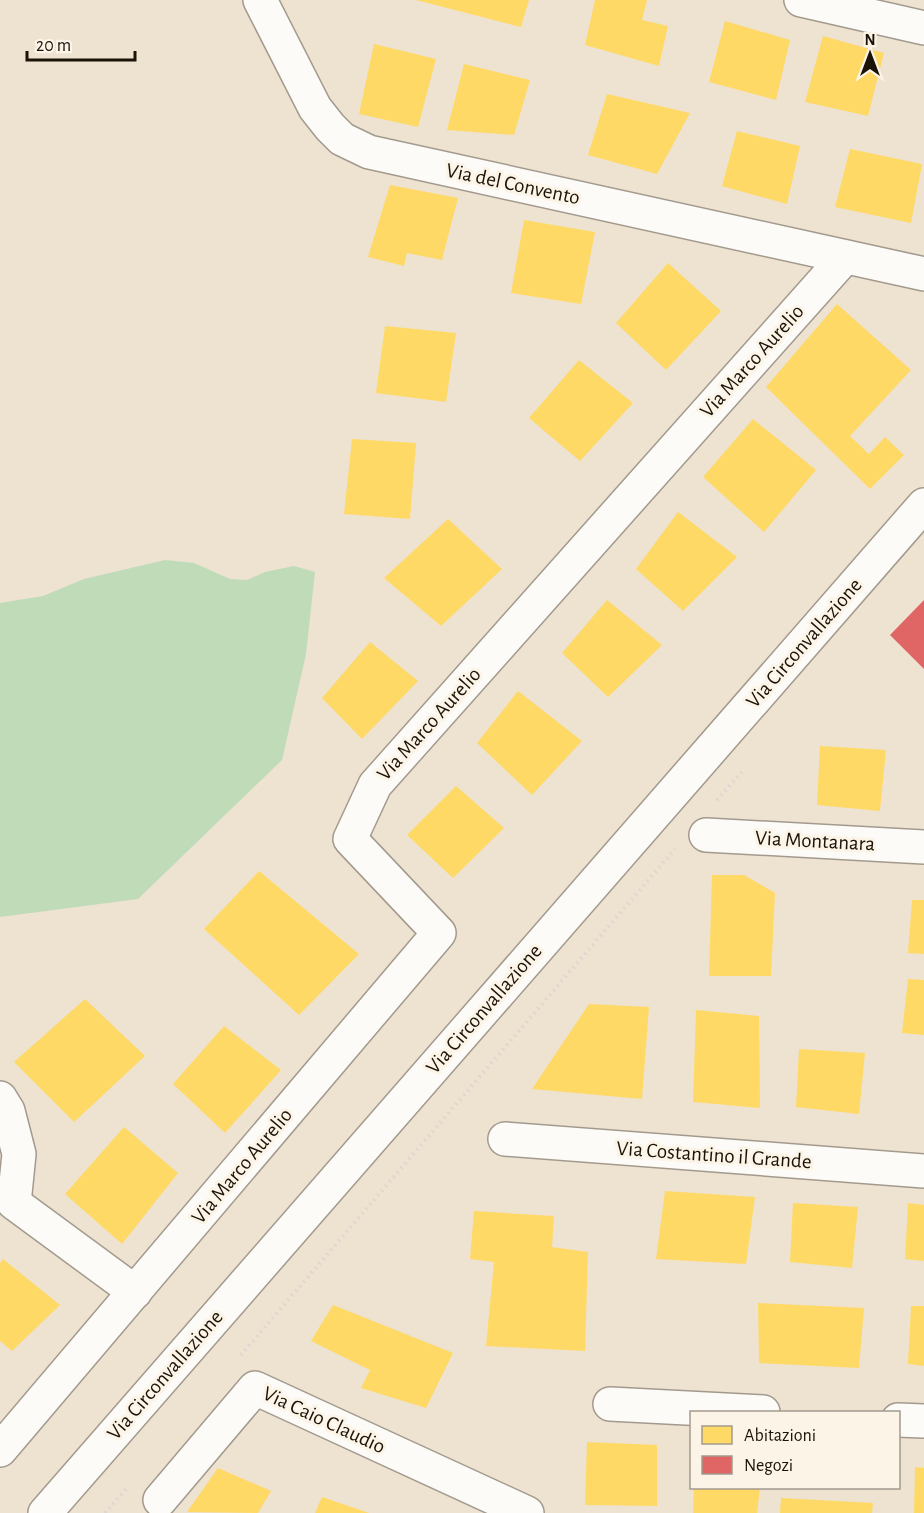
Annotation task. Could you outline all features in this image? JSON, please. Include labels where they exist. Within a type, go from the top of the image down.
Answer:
[{"type":"street","name":"Via del Convento","points":[[260,0],[315,108],[342,139],[369,152],[845,257]]},
{"type":"street","points":[[801,0],[924,28]]},
{"type":"street","points":[[845,257],[924,274]]},
{"type":"street","name":"Via Marco Aurelio","points":[[0,1450],[439,933],[350,839],[375,784],[845,257]]},
{"type":"street","name":"Via Circonvallazione","points":[[45,1513],[924,505]]},
{"type":"street","name":"Via Montanara","points":[[700,828],[924,847]]},
{"type":"street","points":[[0,1098],[9,1111],[19,1154],[15,1203],[135,1292]]},
{"type":"street","name":"Via Costantino il Grande","points":[[505,1139],[924,1171]]},
{"type":"street","name":"Via Caio Claudio","points":[[160,1500],[255,1388],[527,1513]]},
{"type":"street","points":[[610,1404],[729,1411]]},
{"type":"street","points":[[900,1420],[924,1421]]},
{"type":"path","points":[[237,1359],[700,828],[743,770]]},
{"type":"path","points":[[105,1513],[129,1486]]},
{"type":"green space","points":[[165,560],[194,563],[230,579],[247,580],[265,572],[294,566],[315,572],[306,654],[282,760],[138,899],[0,917],[0,603],[43,596],[84,579]]},
{"type":"building: Abitazioni","points":[[416,0],[529,0],[521,27]]},
{"type":"building: Abitazioni","points":[[595,0],[647,0],[642,20],[668,26],[659,66],[585,45]]},
{"type":"building: Abitazioni","points":[[725,21],[790,40],[776,100],[709,82]]},
{"type":"building: Abitazioni","points":[[823,36],[884,53],[868,116],[805,102]]},
{"type":"building: Abitazioni","points":[[374,44],[436,59],[418,127],[359,114]]},
{"type":"building: Abitazioni","points":[[464,64],[530,80],[514,135],[447,130]]},
{"type":"building: Abitazioni","points":[[607,94],[690,113],[657,174],[588,155]]},
{"type":"building: Abitazioni","points":[[737,131],[800,146],[787,204],[722,186]]},
{"type":"building: Abitazioni","points":[[850,149],[922,164],[911,223],[835,207]]},
{"type":"building: Abitazioni","points":[[390,185],[458,198],[442,260],[407,253],[404,266],[368,257]]},
{"type":"building: Abitazioni","points":[[524,220],[595,232],[581,304],[511,293]]},
{"type":"building: Abitazioni","points":[[668,263],[721,311],[666,370],[616,323]]},
{"type":"building: Abitazioni","points":[[837,304],[911,370],[850,436],[869,454],[885,437],[904,455],[870,489],[766,387]]},
{"type":"building: Abitazioni","points":[[385,326],[456,333],[446,402],[376,393]]},
{"type":"building: Abitazioni","points":[[579,360],[633,403],[580,461],[529,418]]},
{"type":"building: Abitazioni","points":[[753,419],[816,470],[764,532],[703,477]]},
{"type":"building: Abitazioni","points":[[352,439],[416,443],[410,519],[344,514]]},
{"type":"building: Abitazioni","points":[[678,512],[737,557],[683,611],[636,569]]},
{"type":"building: Abitazioni","points":[[448,519],[502,569],[441,626],[384,578]]},
{"type":"building: Abitazioni","points":[[607,600],[662,645],[608,697],[562,653]]},
{"type":"building: Abitazioni","points":[[370,642],[418,681],[362,739],[322,698]]},
{"type":"building: Abitazioni","points":[[518,691],[582,741],[532,795],[477,743]]},
{"type":"building: Abitazioni","points":[[820,746],[886,750],[880,811],[817,805]]},
{"type":"building: Abitazioni","points":[[456,786],[504,828],[453,878],[407,835]]},
{"type":"building: Abitazioni","points":[[259,871],[359,954],[299,1015],[204,929]]},
{"type":"building: Abitazioni","points":[[712,875],[744,875],[775,893],[771,976],[709,976]]},
{"type":"building: Abitazioni","points":[[912,900],[924,900],[924,954],[908,953]]},
{"type":"building: Abitazioni","points":[[908,979],[924,980],[924,1035],[902,1033]]},
{"type":"building: Abitazioni","points":[[85,999],[145,1056],[74,1122],[14,1062]]},
{"type":"building: Abitazioni","points":[[589,1004],[649,1007],[642,1099],[532,1089]]},
{"type":"building: Abitazioni","points":[[696,1010],[759,1016],[760,1108],[693,1102]]},
{"type":"building: Abitazioni","points":[[224,1026],[281,1070],[225,1133],[173,1084]]},
{"type":"building: Abitazioni","points":[[799,1049],[865,1053],[859,1114],[796,1107]]},
{"type":"building: Abitazioni","points":[[124,1127],[178,1173],[122,1244],[65,1194]]},
{"type":"building: Abitazioni","points":[[665,1191],[755,1197],[746,1264],[656,1259]]},
{"type":"building: Abitazioni","points":[[793,1203],[858,1207],[852,1268],[790,1262]]},
{"type":"building: Abitazioni","points":[[908,1203],[924,1205],[924,1261],[905,1259]]},
{"type":"building: Abitazioni","points":[[474,1211],[554,1216],[552,1247],[588,1252],[585,1351],[486,1346],[494,1262],[470,1259]]},
{"type":"building: Abitazioni","points":[[3,1259],[60,1305],[12,1351],[0,1341],[0,1263]]},
{"type":"building: Abitazioni","points":[[758,1303],[864,1308],[859,1368],[759,1363]]},
{"type":"building: Abitazioni","points":[[333,1305],[453,1353],[426,1408],[361,1388],[370,1370],[311,1341]]},
{"type":"building: Abitazioni","points":[[911,1306],[924,1306],[924,1366],[908,1364]]},
{"type":"building: Abitazioni","points":[[587,1442],[657,1445],[657,1506],[585,1505]]},
{"type":"building: Abitazioni","points":[[915,1467],[924,1468],[924,1513],[914,1513]]},
{"type":"building: Abitazioni","points":[[218,1468],[271,1491],[258,1513],[187,1512]]},
{"type":"building: Abitazioni","points":[[694,1489],[760,1489],[757,1513],[693,1513]]},
{"type":"building: Abitazioni","points":[[322,1497],[369,1513],[315,1513]]},
{"type":"building: Abitazioni","points":[[781,1498],[873,1503],[872,1513],[780,1513]]},
{"type":"building: Negozi","points":[[924,600],[924,669],[890,635]]}]
